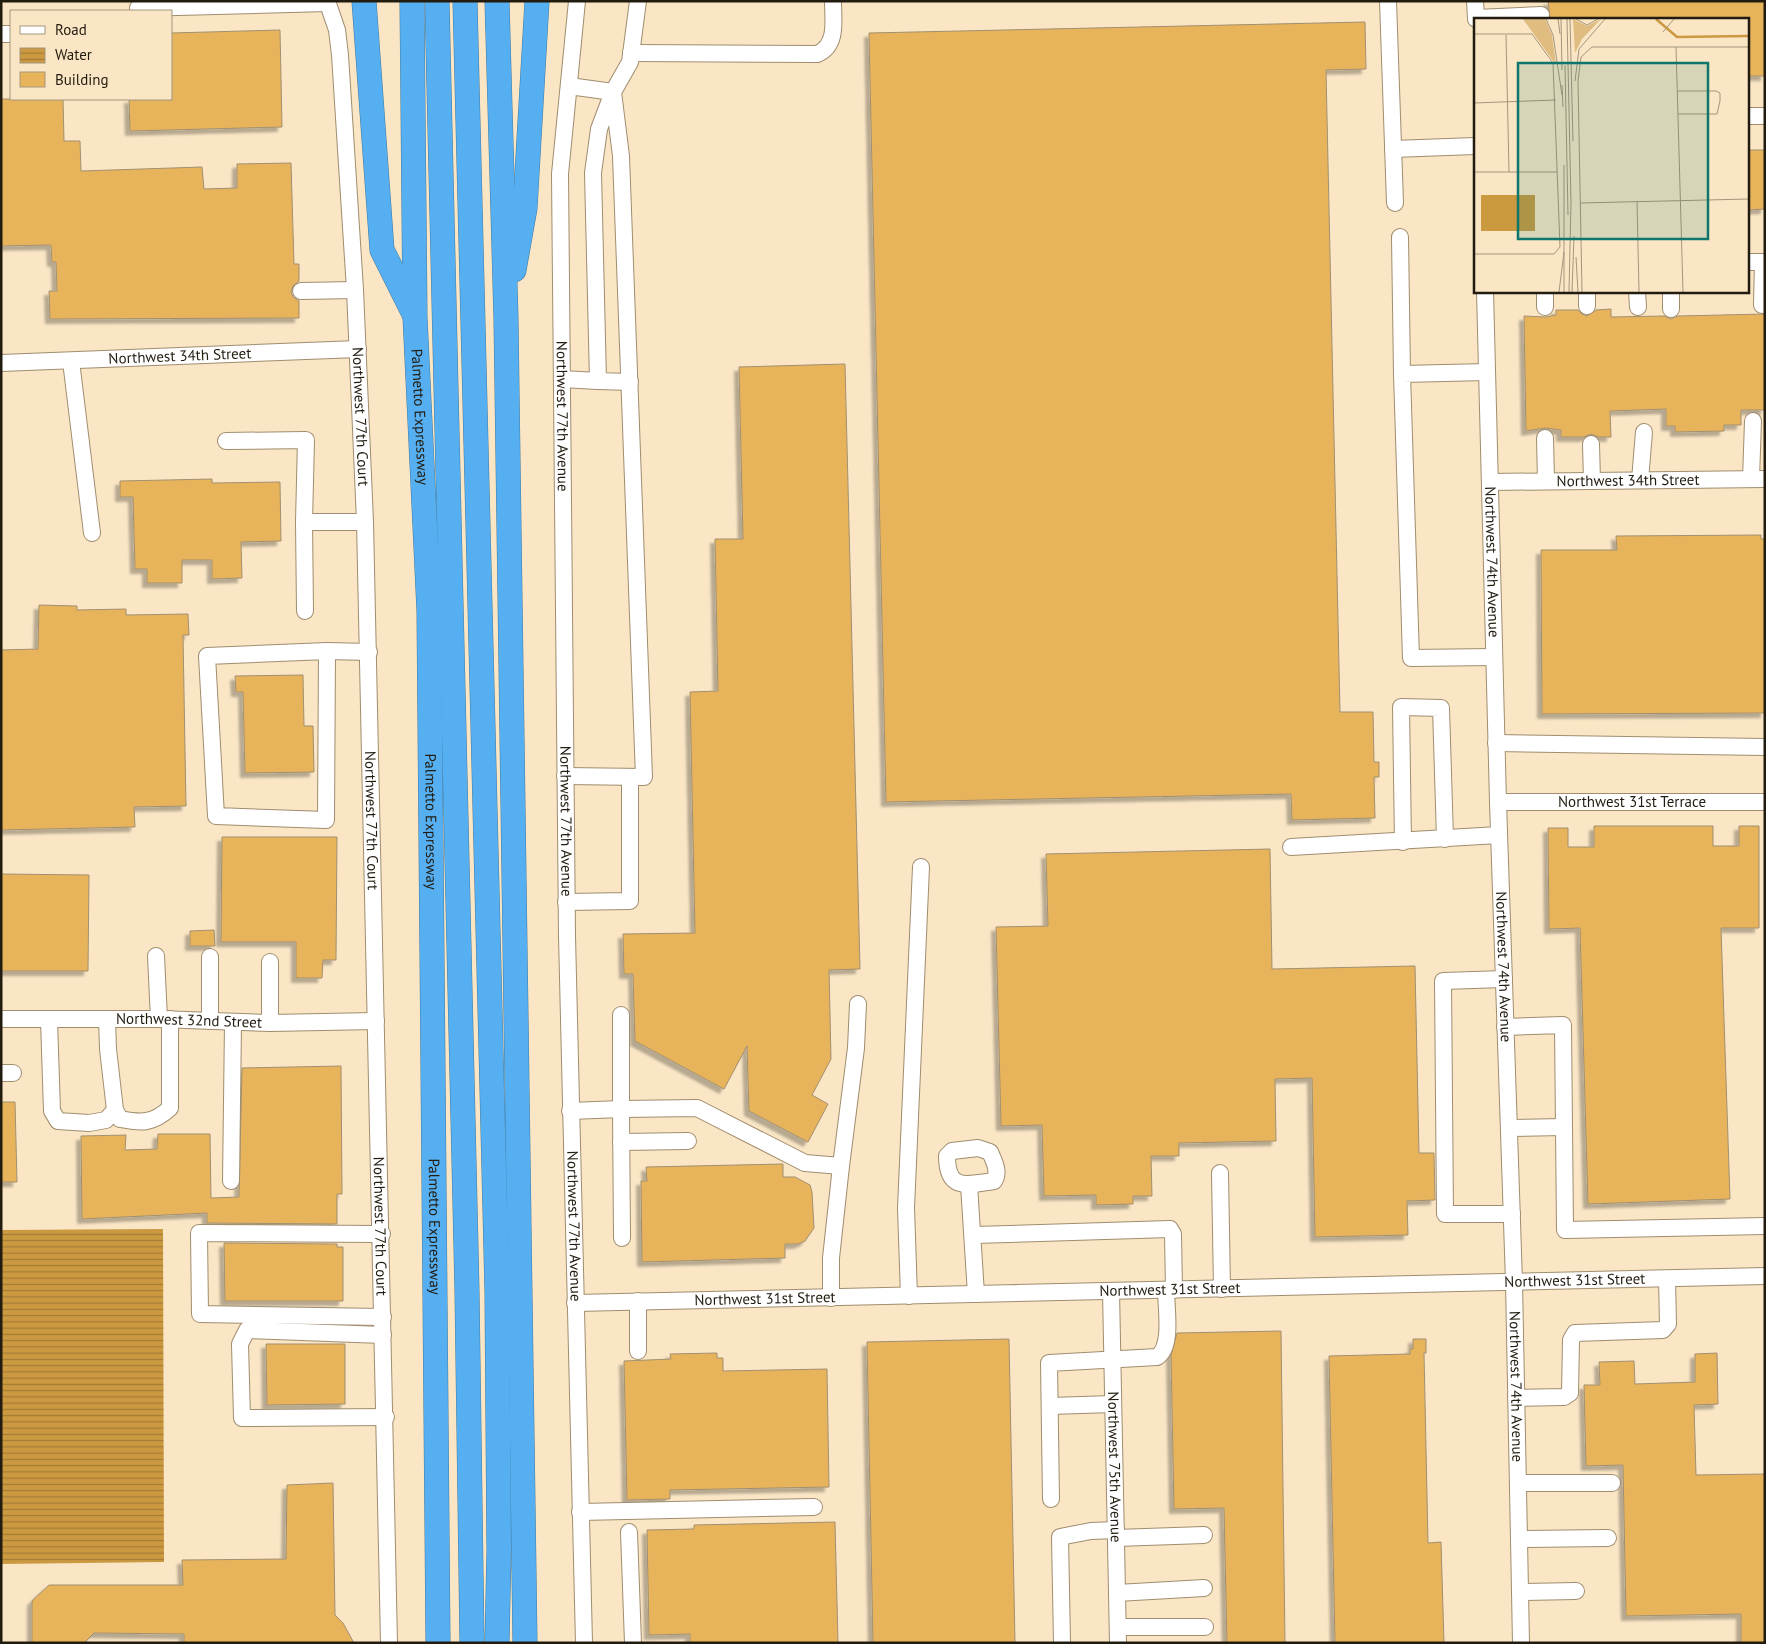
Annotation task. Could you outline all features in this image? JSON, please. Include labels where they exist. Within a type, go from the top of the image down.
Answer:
[{"type":"highway","points":[[364,1],[382,250],[415,317]]},
{"type":"highway","name":"Palmetto Expressway","points":[[412,1],[415,317],[428,611],[438,1643]]},
{"type":"highway","points":[[437,1],[468,1291],[472,1643]]},
{"type":"highway","points":[[465,1],[496,1272],[499,1551],[497,1643]]},
{"type":"highway","points":[[497,1],[506,318],[525,1643]]},
{"type":"highway","points":[[506,318],[525,208],[537,1]]},
{"type":"street","name":"Northwest 77th Avenue","points":[[577,1],[560,174],[566,902],[584,1643]]},
{"type":"street","points":[[598,381],[593,173],[599,129],[613,92],[630,62],[638,1]]},
{"type":"street","points":[[631,53],[817,54],[825,51],[830,44],[833,32],[833,1]]},
{"type":"street","points":[[1388,1],[1395,203]]},
{"type":"street","points":[[1475,1],[1476,18],[1520,9],[1541,15]]},
{"type":"street","points":[[138,8],[328,2]]},
{"type":"street","name":"Northwest 77th Court","points":[[328,2],[337,30],[340,55],[355,290],[365,522],[386,1418],[389,1643]]},
{"type":"street","points":[[569,86],[613,92]]},
{"type":"street","points":[[565,776],[644,777],[621,156],[613,92]]},
{"type":"street","points":[[1748,116],[1765,116]]},
{"type":"street","points":[[1393,149],[1474,146]]},
{"type":"street","points":[[1400,237],[1402,374],[1411,658],[1494,657]]},
{"type":"street","points":[[1758,262],[1762,305]]},
{"type":"street","points":[[301,291],[355,290]]},
{"type":"street","name":"Northwest 74th Avenue","points":[[1485,292],[1496,743],[1514,1282],[1521,1643]]},
{"type":"street","points":[[1671,292],[1671,309]]},
{"type":"street","name":"Northwest 34th Street","points":[[1,363],[358,349]]},
{"type":"street","points":[[71,361],[92,533]]},
{"type":"street","points":[[1402,374],[1487,372]]},
{"type":"street","points":[[562,379],[630,382]]},
{"type":"street","points":[[1753,421],[1758,479]]},
{"type":"street","points":[[1640,480],[1644,432]]},
{"type":"street","points":[[1545,438],[1546,481]]},
{"type":"street","points":[[226,441],[306,440],[304,522],[305,611]]},
{"type":"street","points":[[1591,444],[1592,481]]},
{"type":"street","name":"Northwest 34th Street","points":[[1490,482],[1758,479]]},
{"type":"street","points":[[304,522],[365,522]]},
{"type":"street","points":[[327,652],[326,820],[216,816],[207,656],[327,652],[369,652]]},
{"type":"street","points":[[1402,842],[1401,707],[1441,708],[1445,839]]},
{"type":"street","points":[[1496,743],[1765,747]]},
{"type":"street","points":[[566,902],[630,901],[630,777]]},
{"type":"street","name":"Northwest 31st Terrace","points":[[1498,802],[1765,802]]},
{"type":"street","points":[[1290,847],[1499,836]]},
{"type":"street","points":[[909,1296],[906,1208],[921,867]]},
{"type":"street","points":[[107,1019],[108,1050],[115,1110],[120,1118],[143,1124],[159,1118],[170,1108],[165,1019],[156,956]]},
{"type":"street","points":[[210,958],[210,1021]]},
{"type":"street","points":[[270,962],[270,1023]]},
{"type":"street","points":[[1504,979],[1443,981],[1445,1214],[1512,1214]]},
{"type":"street","points":[[830,1298],[831,1258],[856,1048],[858,1004]]},
{"type":"street","points":[[621,1015],[622,1238]]},
{"type":"street","name":"Northwest 32nd Street","points":[[1,1019],[165,1019],[233,1023],[376,1022]]},
{"type":"street","points":[[49,1020],[52,1111],[58,1121],[89,1123],[106,1120],[115,1110]]},
{"type":"street","points":[[231,1181],[233,1023]]},
{"type":"street","points":[[1505,1026],[1563,1025],[1566,1230],[1765,1226]]},
{"type":"street","points":[[570,1111],[697,1108],[805,1163],[841,1166]]},
{"type":"street","points":[[1509,1128],[1564,1127]]},
{"type":"street","points":[[621,1142],[688,1141]]},
{"type":"street","points":[[1220,1174],[1222,1289]]},
{"type":"street","points":[[970,1185],[976,1294]]},
{"type":"street","points":[[973,1236],[1170,1229],[1173,1234],[1166,1340],[1161,1354],[1149,1359],[1049,1363],[1051,1499]]},
{"type":"street","points":[[382,1234],[199,1234],[200,1314],[383,1317]]},
{"type":"street","name":"Northwest 31st Street","points":[[575,1303],[1765,1276]]},
{"type":"street","points":[[1516,1398],[1564,1397],[1570,1393],[1571,1340],[1576,1333],[1663,1330],[1668,1324],[1667,1278]]},
{"type":"street","name":"Northwest 75th Avenue","points":[[1111,1291],[1118,1635]]},
{"type":"street","points":[[638,1301],[638,1351]]},
{"type":"street","points":[[383,1334],[246,1330],[240,1344],[242,1418],[386,1418]]},
{"type":"street","points":[[1050,1406],[1113,1404]]},
{"type":"street","points":[[1518,1483],[1612,1483]]},
{"type":"street","points":[[580,1512],[814,1507]]},
{"type":"street","points":[[1062,1643],[1060,1537],[1091,1531],[1116,1534],[1204,1535]]},
{"type":"street","points":[[629,1532],[633,1643]]},
{"type":"street","points":[[1519,1539],[1608,1538]]},
{"type":"street","points":[[1117,1593],[1204,1588]]},
{"type":"street","points":[[1520,1592],[1576,1591]]},
{"type":"street","points":[[1118,1635],[1205,1627]]},
{"type":"water","points":[[163,1229],[164,1562],[1,1564],[1,1230]]},
{"type":"building","points":[[1548,1],[1765,1],[1765,76],[1748,76],[1748,18],[1550,18]]},
{"type":"building","points":[[1365,22],[1366,69],[1326,70],[1340,712],[1373,712],[1374,762],[1379,762],[1379,777],[1374,777],[1375,818],[1292,820],[1291,794],[886,802],[869,33]]},
{"type":"building","points":[[280,30],[282,127],[130,131],[129,100],[172,100],[172,33]]},
{"type":"building","points":[[1,99],[63,100],[64,141],[80,141],[81,171],[202,167],[204,189],[237,188],[237,164],[291,163],[294,264],[299,264],[299,281],[293,286],[291,292],[293,297],[299,301],[299,318],[50,319],[49,291],[57,291],[56,262],[52,262],[51,245],[1,246]]},
{"type":"building","points":[[1748,150],[1765,150],[1765,209],[1748,210]]},
{"type":"building","points":[[1611,309],[1611,317],[1664,316],[1671,319],[1678,316],[1765,314],[1765,410],[1741,410],[1741,425],[1724,425],[1724,431],[1675,432],[1675,426],[1666,426],[1666,409],[1610,411],[1611,437],[1598,437],[1591,434],[1584,437],[1561,437],[1561,430],[1545,428],[1526,431],[1524,316],[1545,317],[1556,315],[1556,310],[1578,310],[1587,316],[1596,310]]},
{"type":"building","points":[[845,364],[860,969],[829,970],[831,1059],[812,1095],[828,1104],[808,1142],[749,1111],[747,1046],[724,1089],[635,1041],[633,974],[624,974],[623,934],[695,933],[690,692],[718,691],[715,539],[743,539],[739,367]]},
{"type":"building","points":[[212,479],[212,483],[280,482],[281,541],[241,542],[242,578],[212,579],[212,560],[182,560],[182,583],[147,583],[147,569],[135,569],[133,497],[120,497],[120,481]]},
{"type":"building","points":[[1761,535],[1761,539],[1765,539],[1765,713],[1542,714],[1541,550],[1617,550],[1616,536]]},
{"type":"building","points":[[39,605],[77,606],[77,610],[126,609],[126,615],[188,614],[189,635],[183,635],[186,806],[134,807],[135,827],[1,830],[1,650],[38,649]]},
{"type":"building","points":[[303,675],[304,726],[313,726],[314,772],[245,773],[243,692],[236,692],[235,676]]},
{"type":"building","points":[[1594,826],[1713,826],[1713,846],[1739,846],[1739,826],[1759,826],[1759,928],[1721,928],[1730,1199],[1588,1204],[1580,928],[1549,929],[1548,828],[1568,828],[1568,847],[1594,847]]},
{"type":"building","points":[[222,837],[337,837],[336,960],[323,960],[322,978],[296,978],[296,942],[221,942]]},
{"type":"building","points":[[1270,849],[1272,969],[1415,966],[1419,1153],[1434,1153],[1435,1200],[1407,1201],[1408,1235],[1315,1237],[1312,1078],[1275,1079],[1276,1141],[1179,1143],[1179,1156],[1151,1156],[1152,1196],[1133,1196],[1133,1204],[1096,1205],[1096,1195],[1044,1196],[1042,1125],[1001,1126],[996,927],[1048,926],[1046,854]]},
{"type":"building","points":[[1,874],[89,875],[88,971],[1,971]]},
{"type":"building","points":[[214,930],[215,946],[190,946],[190,931]]},
{"type":"building","points":[[341,1066],[342,1194],[337,1194],[337,1224],[207,1223],[207,1213],[82,1219],[81,1136],[126,1135],[125,1150],[157,1149],[158,1134],[210,1134],[211,1198],[239,1197],[242,1068]]},
{"type":"building","points":[[1,1102],[15,1102],[17,1182],[1,1182]]},
{"type":"building","points":[[783,1164],[783,1177],[795,1177],[810,1185],[814,1228],[805,1241],[798,1244],[785,1244],[785,1258],[642,1262],[641,1181],[647,1181],[646,1167]]},
{"type":"building","points":[[224,1243],[337,1244],[337,1247],[343,1247],[343,1301],[225,1301]]},
{"type":"building","points":[[1281,1331],[1285,1643],[1227,1643],[1224,1508],[1174,1509],[1171,1355],[1177,1333]]},
{"type":"building","points":[[1009,1339],[1015,1643],[873,1643],[867,1342]]},
{"type":"building","points":[[1413,1339],[1426,1339],[1426,1353],[1424,1353],[1428,1543],[1441,1542],[1444,1643],[1335,1643],[1329,1356],[1410,1354],[1410,1349],[1413,1349]]},
{"type":"building","points":[[266,1344],[345,1344],[345,1404],[267,1405]]},
{"type":"building","points":[[717,1353],[717,1358],[723,1358],[723,1371],[827,1369],[829,1487],[670,1490],[670,1499],[627,1500],[624,1361],[671,1359],[670,1354]]},
{"type":"building","points":[[1717,1353],[1718,1404],[1694,1405],[1696,1475],[1765,1474],[1765,1643],[1741,1643],[1741,1614],[1626,1616],[1623,1465],[1586,1466],[1584,1385],[1600,1385],[1599,1362],[1634,1361],[1635,1384],[1695,1382],[1695,1354]]},
{"type":"building","points":[[333,1483],[335,1615],[343,1623],[354,1643],[184,1643],[184,1634],[94,1633],[84,1643],[32,1643],[32,1601],[49,1585],[183,1585],[182,1560],[286,1559],[287,1485]]},
{"type":"building","points":[[835,1522],[838,1643],[690,1643],[690,1634],[649,1635],[647,1530],[694,1529],[694,1525]]}]
